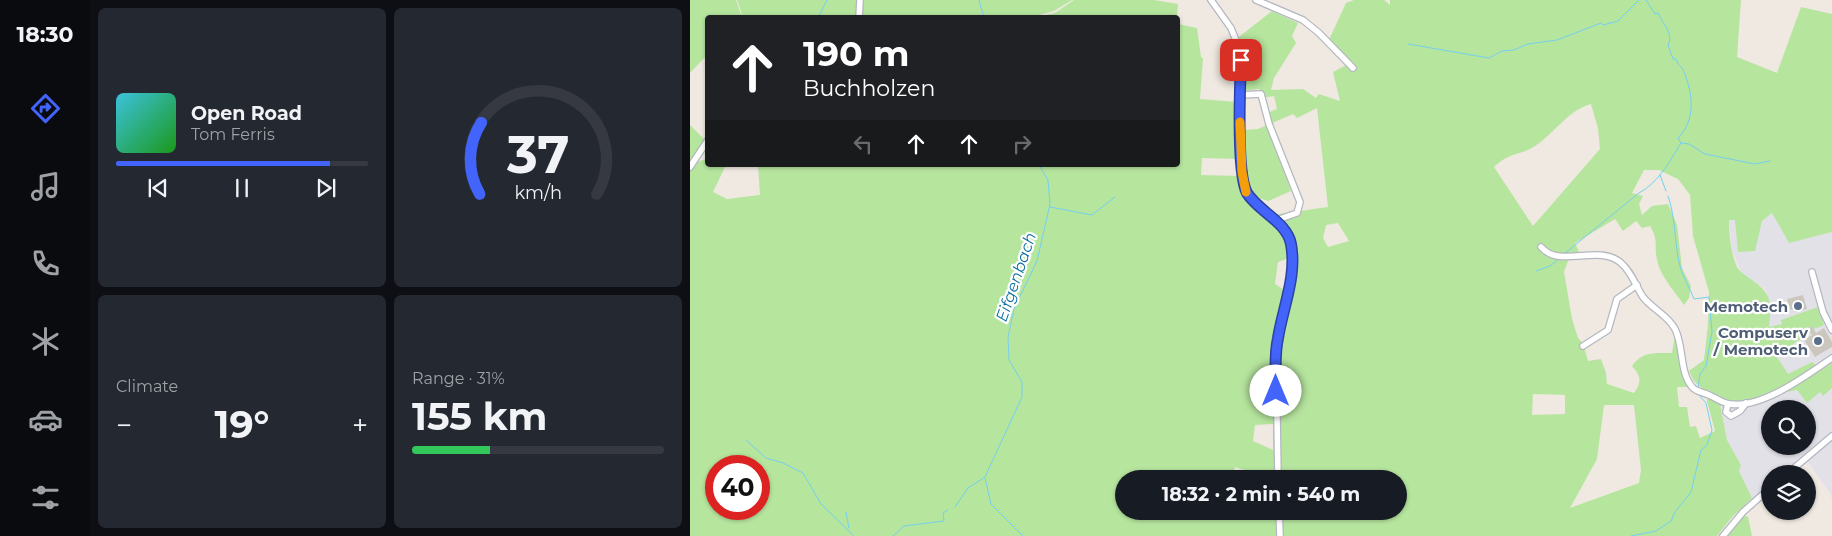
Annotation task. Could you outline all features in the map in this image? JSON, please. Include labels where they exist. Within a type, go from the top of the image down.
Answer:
[{"type":"street","points":[[859,15],[860,0]]},
{"type":"street","points":[[1211,0],[1231,28],[1238,44],[1241,60],[1240,95],[1243,179],[1246,192],[1284,230],[1290,241],[1292,268],[1276,351],[1278,470]]},
{"type":"street","points":[[1256,0],[1302,20],[1319,33],[1353,68]]},
{"type":"street","points":[[1240,95],[1261,94],[1269,124],[1300,202],[1298,212],[1274,221]]},
{"type":"street","points":[[690,167],[705,144]]},
{"type":"street","points":[[1541,247],[1546,252],[1556,255],[1595,254],[1617,260],[1633,276],[1647,302],[1672,324],[1676,330],[1685,372],[1692,388],[1728,404],[1746,403],[1781,390],[1832,358]]},
{"type":"street","points":[[1812,272],[1822,312],[1832,330]]},
{"type":"street","points":[[1584,346],[1608,330],[1618,299],[1637,285]]},
{"type":"street","points":[[1728,404],[1726,412],[1731,416],[1742,409],[1746,403]]},
{"type":"street","points":[[1798,465],[1832,436]]},
{"type":"street","points":[[1723,536],[1742,512],[1761,496]]},
{"type":"street","points":[[1279,520],[1280,536]]},
{"type":"shaded area","points":[[1773,213],[1789,242],[1832,232],[1832,500],[1830,493],[1816,474],[1816,465],[1810,465],[1807,461],[1802,465],[1761,465],[1761,501],[1749,510],[1727,536],[1717,536],[1752,498],[1739,471],[1741,465],[1727,440],[1720,404],[1753,399],[1812,362],[1794,372],[1778,377],[1768,327],[1771,306],[1766,290],[1741,272],[1732,250],[1729,220],[1762,221]]},
{"type":"green space","points":[[690,0],[736,0],[741,15],[705,15],[705,57],[690,73]]},
{"type":"green space","points":[[737,0],[859,0],[858,15],[742,15]]},
{"type":"green space","points":[[861,0],[1072,0],[1054,11],[1039,15],[861,15]]},
{"type":"green space","points":[[1074,0],[1154,0],[1178,4],[1177,15],[1046,15],[1055,13]]},
{"type":"green space","points":[[1354,0],[1384,0],[1390,5],[1390,0],[1741,0],[1737,57],[1777,73],[1801,7],[1832,14],[1832,232],[1789,243],[1772,213],[1762,221],[1755,251],[1738,252],[1735,220],[1729,220],[1733,256],[1737,267],[1762,288],[1769,298],[1769,327],[1782,324],[1781,320],[1818,307],[1824,325],[1814,329],[1812,326],[1808,329],[1811,333],[1793,344],[1793,348],[1791,345],[1784,349],[1786,352],[1777,357],[1788,374],[1812,362],[1817,366],[1772,392],[1753,399],[1720,404],[1727,440],[1741,465],[1739,471],[1752,498],[1732,517],[1717,536],[690,536],[690,168],[696,162],[705,160],[705,167],[725,167],[713,192],[727,199],[760,195],[758,167],[1180,167],[1180,24],[1197,28],[1201,57],[1203,58],[1200,99],[1237,102],[1238,159],[1202,158],[1201,175],[1240,176],[1245,192],[1265,216],[1328,207],[1317,108],[1297,118],[1293,114],[1270,124],[1267,113],[1277,109],[1274,96],[1263,98],[1259,89],[1242,91],[1243,57],[1239,37],[1272,11],[1298,23],[1292,36],[1296,43],[1274,78],[1271,90],[1303,89],[1316,98],[1319,94],[1340,101],[1333,72],[1348,64],[1328,42],[1346,3]],"holes":[[[1591,104],[1598,128],[1600,149],[1533,226],[1494,167],[1505,158],[1535,146],[1568,116]],[[1644,170],[1659,170],[1678,179],[1690,195],[1693,236],[1709,292],[1704,360],[1689,371],[1694,381],[1708,394],[1707,401],[1715,431],[1700,438],[1696,426],[1690,427],[1687,407],[1679,407],[1677,387],[1688,387],[1675,335],[1672,353],[1645,355],[1632,366],[1639,379],[1634,393],[1607,384],[1606,373],[1601,359],[1588,361],[1583,343],[1578,338],[1572,319],[1564,272],[1568,261],[1579,252],[1575,243],[1615,219],[1623,231],[1636,221],[1642,228],[1650,226],[1655,239],[1656,255],[1661,272],[1684,305],[1689,298],[1691,286],[1682,268],[1677,225],[1668,204],[1652,206],[1642,215],[1639,204],[1643,196],[1632,193]],[[1338,223],[1349,241],[1328,247],[1323,238],[1326,225]],[[1289,258],[1290,273],[1286,291],[1275,284],[1278,262]],[[1533,394],[1565,395],[1565,414],[1532,415]],[[1604,405],[1634,405],[1641,470],[1639,483],[1570,508],[1597,459]],[[1273,424],[1273,450],[1253,441],[1255,425]]]},
{"type":"green space","points":[[690,125],[705,140],[705,142],[690,165]]},
{"type":"green space","points":[[1267,125],[1291,191],[1268,201],[1253,196],[1244,175],[1244,130],[1258,129]]},
{"type":"green space","points":[[1832,363],[1832,388],[1823,396],[1820,392],[1811,400],[1805,400],[1797,390],[1786,392]]},
{"type":"green space","points":[[1744,515],[1748,517],[1752,536],[1727,536]]},
{"type":"building","name":"Memotech","points":[[1803,295],[1807,309],[1795,312],[1794,309],[1790,310],[1787,299]]},
{"type":"building","name":"Compuserv / Memotech","points":[[1812,326],[1816,333],[1824,328],[1832,342],[1832,347],[1815,357],[1804,340],[1812,335],[1808,329]]},
{"type":"waterway","points":[[820,15],[827,0]]},
{"type":"waterway","name":"Eifgenbach","points":[[979,0],[983,15]]},
{"type":"waterway","points":[[1408,44],[1489,58],[1502,51],[1514,50],[1528,44],[1557,40],[1601,23],[1603,25],[1618,21],[1639,0]]},
{"type":"waterway","points":[[1564,254],[1658,178],[1681,143],[1678,138],[1688,123],[1691,98],[1687,80],[1676,59],[1673,59],[1668,45],[1670,37],[1667,29],[1658,13],[1655,14],[1646,0]]},
{"type":"waterway","points":[[1681,143],[1689,144],[1705,154],[1755,164],[1770,161]]},
{"type":"waterway","name":"Eifgenbach","points":[[955,507],[968,488],[985,477],[1022,397],[1022,382],[1009,360],[1008,337],[1014,309],[1037,261],[1050,204],[1048,180],[1040,167]]},
{"type":"waterway","points":[[1660,175],[1666,191]]},
{"type":"waterway","points":[[1668,196],[1671,204],[1682,274],[1694,299],[1709,297],[1712,332],[1706,366],[1700,374],[1698,388]]},
{"type":"waterway","points":[[1050,207],[1092,215],[1115,197]]},
{"type":"waterway","points":[[1536,271],[1550,266],[1559,259]]},
{"type":"waterway","points":[[1631,536],[1656,531],[1671,521],[1675,512],[1691,492],[1701,450],[1707,445],[1712,430],[1706,403],[1699,395]]},
{"type":"waterway","name":"Eifgenbach","points":[[746,440],[766,458],[783,463],[803,473],[821,504],[854,536]]},
{"type":"waterway","name":"Eifgenbach","points":[[985,478],[991,504],[1023,536]]},
{"type":"waterway","name":"Eifgenbach","points":[[893,536],[904,526],[944,521],[943,513],[948,510]]},
{"type":"waterway","name":"Eifgenbach","points":[[846,512],[849,528]]},
{"type":"slow traffic","points":[[1240,122],[1242,172],[1246,192]]},
{"type":"place","name":"Memotech","points":[[1798,306]]},
{"type":"place","name":"Compuserv / Memotech","points":[[1818,341]]},
{"type":"route","points":[[1241,60],[1240,133],[1243,179],[1246,192],[1287,234],[1292,250],[1291,282],[1276,346],[1276,391]]}]
